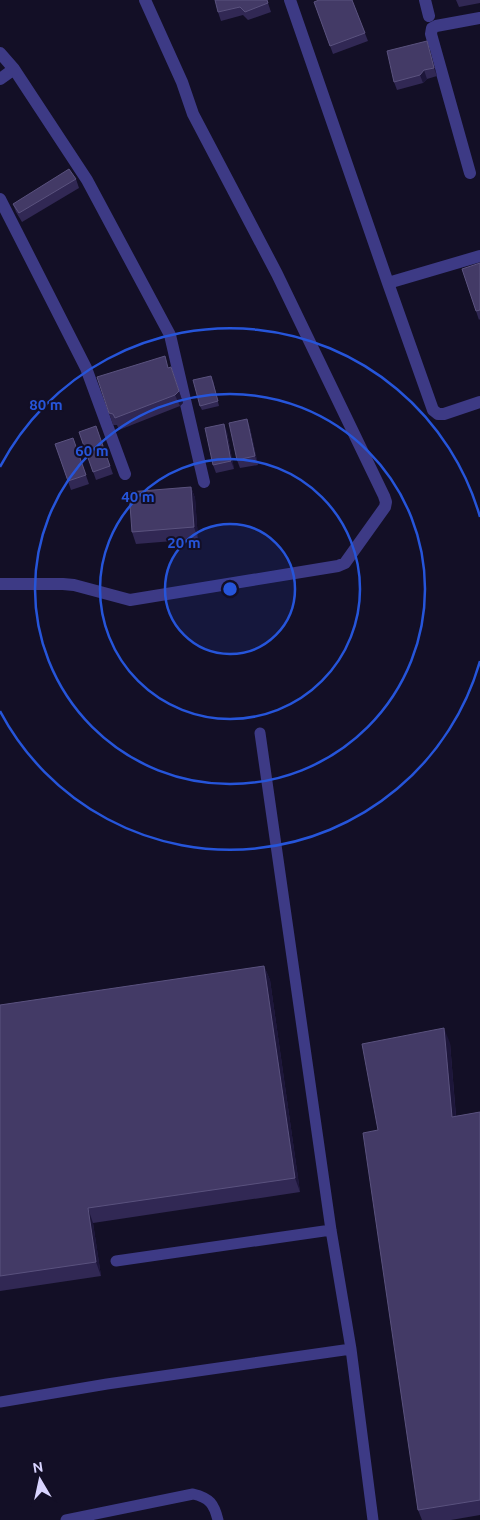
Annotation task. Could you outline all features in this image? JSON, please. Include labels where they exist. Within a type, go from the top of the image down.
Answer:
[{"type":"street","points":[[0,584],[74,585],[130,600],[338,566],[345,563],[385,507],[384,496],[281,283],[193,114],[182,82],[146,0]]},
{"type":"street","points":[[290,0],[433,410],[438,414],[444,414],[480,402]]},
{"type":"street","points":[[425,0],[429,16]]},
{"type":"street","points":[[470,173],[431,34],[432,28],[436,26],[480,18]]},
{"type":"street","points":[[0,53],[14,69],[87,180],[170,335],[204,482]]},
{"type":"street","points":[[0,80],[14,69]]},
{"type":"street","points":[[0,199],[83,362],[124,474]]},
{"type":"street","points":[[388,283],[480,256]]},
{"type":"lane","points":[[260,733],[331,1230],[351,1349],[374,1520]]},
{"type":"lane","points":[[116,1260],[331,1230]]},
{"type":"lane","points":[[0,1402],[107,1384],[351,1349]]},
{"type":"lane","points":[[66,1520],[193,1494],[209,1500],[215,1507],[218,1520]]},
{"type":"building","points":[[215,0],[267,0],[268,3],[245,12],[240,7],[218,12]]},
{"type":"building","points":[[319,0],[352,0],[365,33],[330,46],[314,2]]},
{"type":"building","points":[[427,41],[434,68],[424,70],[420,75],[394,82],[387,51]]},
{"type":"building","points":[[69,169],[76,179],[19,213],[13,204]]},
{"type":"building","points":[[480,263],[480,310],[476,311],[462,269]]},
{"type":"building","points":[[165,356],[168,368],[171,367],[179,391],[175,395],[115,418],[113,414],[109,413],[97,377]]},
{"type":"building","points":[[211,376],[218,401],[200,406],[193,380]]},
{"type":"building","points":[[247,419],[255,456],[237,460],[229,423]]},
{"type":"building","points":[[224,424],[231,461],[213,465],[205,428]]},
{"type":"building","points":[[96,426],[110,466],[93,472],[79,432]]},
{"type":"building","points":[[73,438],[86,475],[68,481],[55,444]]},
{"type":"building","points":[[191,487],[194,527],[132,532],[129,492]]},
{"type":"building","points":[[264,966],[295,1178],[88,1208],[96,1262],[0,1276],[0,1005]]},
{"type":"building","points":[[444,1028],[452,1117],[480,1112],[480,1500],[418,1510],[363,1133],[378,1130],[362,1044]]}]
